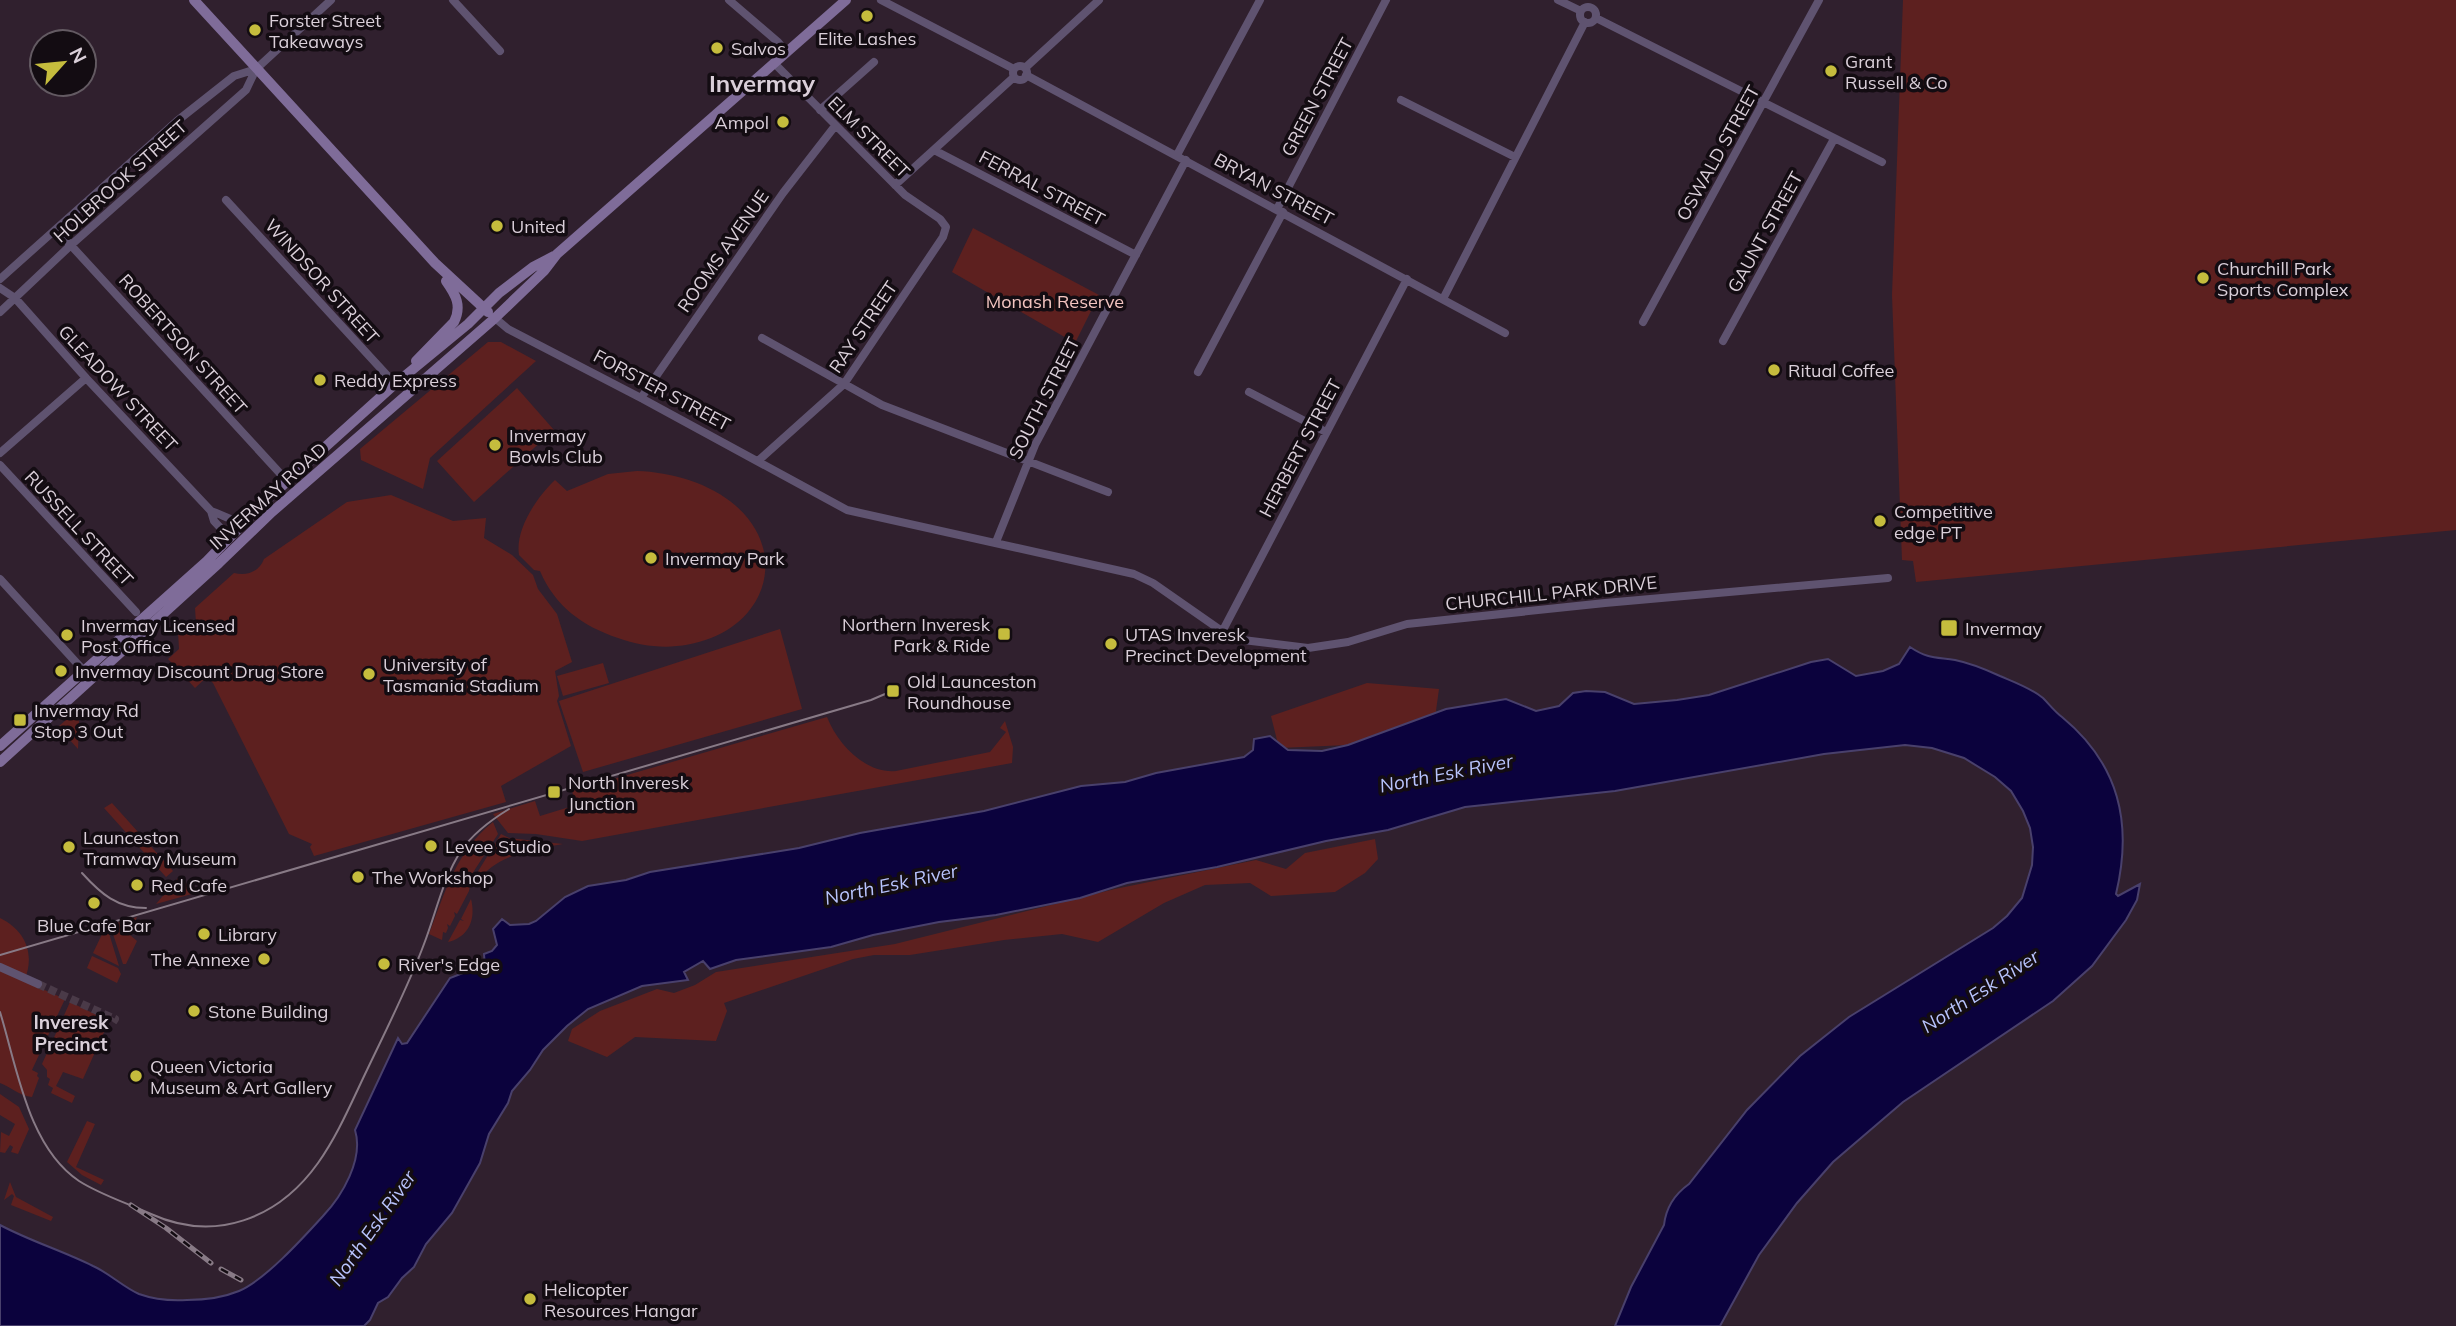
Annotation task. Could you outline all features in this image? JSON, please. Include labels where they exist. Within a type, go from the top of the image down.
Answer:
[{"type":"main road","name":"FORSTER STREET","points":[[194,0],[423,251],[495,318]]},
{"type":"main road","name":"INVERMAY ROAD","points":[[0,762],[128,646],[234,541],[245,522],[399,380],[468,324],[499,293],[533,267],[556,254],[846,0]]},
{"type":"main road","points":[[399,380],[454,322],[458,314],[454,292],[423,251]]},
{"type":"main road","name":"INVERMAY ROAD","points":[[0,746],[495,318],[544,271],[556,254]]},
{"type":"main road","points":[[84,671],[90,673],[128,646]]},
{"type":"main road","points":[[37,714],[47,712],[68,694],[74,695]]},
{"type":"street","name":"HOLBROOK STREET","points":[[0,312],[71,245],[246,90],[256,69],[331,0]]},
{"type":"street","points":[[453,0],[500,51]]},
{"type":"street","points":[[729,0],[779,42],[787,53]]},
{"type":"street","points":[[881,0],[1021,79],[1099,0]]},
{"type":"street","points":[[1177,155],[1260,0]]},
{"type":"street","name":"GREEN STREET","points":[[1198,372],[1386,0]]},
{"type":"street","points":[[1558,0],[1581,11]]},
{"type":"street","name":"OSWALD STREET","points":[[1643,322],[1819,0]]},
{"type":"street","points":[[1581,11],[1593,4],[1596,18]]},
{"type":"street","points":[[1581,11],[1580,16],[1584,22],[1590,23],[1596,18]]},
{"type":"street","points":[[1596,18],[1882,162]]},
{"type":"street","points":[[1443,299],[1584,22]]},
{"type":"street","points":[[820,110],[874,62]]},
{"type":"street","name":"ELM STREET","points":[[775,63],[895,185],[940,219],[946,227]]},
{"type":"street","name":"HOLBROOK STREET","points":[[0,279],[186,114],[234,76],[256,69]]},
{"type":"street","name":"BRYAN STREET","points":[[1025,72],[1505,333]]},
{"type":"street","points":[[895,185],[1014,73]]},
{"type":"street","points":[[1401,100],[1515,157]]},
{"type":"street","name":"ROOMS AVENUE","points":[[642,398],[775,204],[835,126]]},
{"type":"street","name":"GAUNT STREET","points":[[1723,341],[1834,139]]},
{"type":"street","name":"FERRAL STREET","points":[[934,150],[1136,255]]},
{"type":"street","name":"SOUTH STREET","points":[[996,542],[1028,461],[1186,160]]},
{"type":"street","name":"WINDSOR STREET","points":[[226,200],[399,380]]},
{"type":"street","name":"RAY STREET","points":[[758,461],[844,384],[943,237],[946,227]]},
{"type":"street","name":"ROBERTSON STREET","points":[[56,229],[287,481]]},
{"type":"street","name":"HERBERT STREET","points":[[1222,632],[1407,279]]},
{"type":"street","name":"GLEADOW STREET","points":[[0,288],[15,298],[211,511],[214,521],[234,541]]},
{"type":"street","name":"FORSTER STREET","points":[[495,318],[508,329],[857,514],[1134,574],[1153,583],[1222,632]]},
{"type":"street","points":[[762,338],[882,405],[1108,492]]},
{"type":"street","points":[[0,453],[86,378]]},
{"type":"street","points":[[1249,392],[1326,432]]},
{"type":"street","name":"RUSSELL STREET","points":[[0,465],[136,612]]},
{"type":"street","name":"GLEADOW STREET","points":[[211,511],[222,514],[233,522],[245,522]]},
{"type":"street","name":"CHURCHILL PARK DRIVE","points":[[1222,632],[1243,640],[1295,647],[1321,647],[1415,623],[1888,578]]},
{"type":"street","points":[[0,579],[84,671]]},
{"type":"street","points":[[0,967],[38,984]]},
{"type":"green space","name":"Churchill Park Sports Complex","points":[[1903,0],[2456,0],[2456,530],[1916,582],[1913,561],[1902,560],[1892,295]]},
{"type":"green space","name":"Monash Reserve","points":[[973,228],[1099,295],[1075,343],[952,272]]},
{"type":"green space","points":[[488,342],[501,342],[536,361],[430,458],[423,489],[361,460],[360,449]]},
{"type":"green space","name":"Invermay Bowls Club","points":[[517,388],[554,430],[474,502],[437,461]]},
{"type":"green space","name":"Invermay Park","points":[[637,471],[676,476],[714,491],[736,506],[751,523],[761,542],[765,561],[764,580],[758,597],[747,614],[711,638],[688,645],[664,647],[630,642],[605,633],[571,613],[553,595],[540,571],[534,570],[519,555],[520,535],[524,524],[541,495],[555,480],[567,491],[608,474]]},
{"type":"green space","name":"University of Tasmania Stadium","points":[[391,495],[453,521],[486,518],[484,538],[512,555],[533,575],[538,589],[557,614],[572,662],[555,671],[559,696],[557,701],[571,746],[501,786],[506,802],[314,856],[310,847],[312,844],[289,834],[213,683],[207,677],[195,688],[168,659],[179,649],[178,631],[196,623],[195,608],[234,573],[243,574],[256,570],[264,559],[347,502]]},
{"type":"green space","points":[[780,629],[802,709],[583,772],[559,701]]},
{"type":"green space","points":[[603,663],[609,683],[563,696],[557,676]]},
{"type":"green space","points":[[1367,683],[1439,689],[1435,718],[1348,745],[1279,748],[1271,716]]},
{"type":"green space","points":[[75,712],[79,721],[78,749],[58,727]]},
{"type":"green space","points":[[827,717],[838,737],[854,755],[885,771],[990,752],[1006,732],[1000,728],[1005,721],[1013,747],[1012,763],[582,841],[508,833],[493,814],[535,801],[540,816],[576,805],[572,791]]},
{"type":"green space","points":[[112,803],[173,871],[166,877],[104,808]]},
{"type":"green space","points":[[493,822],[498,834],[472,874],[469,891],[457,914],[454,912],[450,926],[447,924],[448,928],[446,933],[443,932],[442,940],[429,934],[461,859],[470,845]]},
{"type":"green space","points":[[501,834],[509,838],[563,844],[502,860],[482,875],[474,885],[477,873]]},
{"type":"green space","points":[[1375,839],[1378,859],[1365,873],[1335,892],[1271,896],[1250,883],[1205,885],[1164,903],[1098,942],[1062,934],[910,955],[874,955],[853,959],[724,1003],[727,1011],[716,1041],[635,1037],[607,1057],[568,1041],[572,1029],[600,1011],[657,989],[674,993],[695,985],[716,972],[895,944],[1115,889],[1256,860],[1286,869],[1305,853]]},
{"type":"green space","points":[[178,878],[199,892],[156,904]]},
{"type":"green space","points":[[471,899],[469,926],[461,936],[448,942],[460,920],[464,921],[461,919]]},
{"type":"green space","points":[[137,917],[130,935],[137,941],[126,964],[123,964],[110,925]]},
{"type":"green space","points":[[0,918],[16,929],[26,944],[29,961],[24,981],[65,999],[32,1070],[38,1073],[39,1078],[32,1097],[0,1083]]},
{"type":"green space","points":[[105,928],[108,930],[119,966],[93,953]]},
{"type":"green space","points":[[92,956],[118,968],[121,974],[117,983],[87,968]]},
{"type":"green space","points":[[70,1002],[109,1021],[83,1079],[63,1072],[56,1086],[75,1096],[72,1103],[51,1093],[53,1088],[48,1085],[50,1079],[42,1064]]},
{"type":"green space","points":[[0,1094],[19,1107],[29,1129],[18,1154],[11,1152],[13,1147],[10,1145],[5,1153],[0,1152],[1,1132],[9,1136],[15,1124],[0,1115]]},
{"type":"green space","points":[[87,1121],[95,1124],[76,1167],[104,1180],[101,1185],[82,1175],[67,1162]]},
{"type":"green space","points":[[10,1182],[16,1197],[53,1217],[51,1221],[11,1205],[14,1196],[12,1194],[4,1200]]},
{"type":"water","name":"North Esk River","points":[[1910,647],[1927,656],[1955,660],[1990,671],[2028,688],[2043,698],[2081,735],[2097,754],[2117,796],[2123,843],[2116,894],[2118,896],[2140,884],[2137,900],[2126,920],[2092,966],[2053,1001],[1903,1102],[1833,1162],[1797,1203],[1759,1255],[1720,1326],[1615,1326],[1631,1287],[1679,1192],[1689,1184],[1747,1110],[1800,1056],[1849,1017],[1993,928],[2022,898],[2032,865],[2033,847],[2030,828],[2023,811],[2011,791],[1995,777],[1964,758],[1932,748],[1905,745],[1824,754],[1615,791],[1465,807],[1388,830],[1326,841],[1217,867],[1127,883],[1080,898],[996,915],[939,922],[873,935],[831,947],[736,960],[710,969],[703,961],[684,972],[688,980],[642,986],[588,1009],[543,1050],[512,1091],[508,1103],[489,1134],[480,1163],[452,1213],[426,1244],[414,1267],[388,1297],[378,1303],[364,1326],[0,1326],[0,1225],[93,1266],[133,1291],[150,1297],[175,1300],[213,1298],[239,1291],[260,1278],[315,1225],[344,1188],[354,1165],[357,1141],[355,1130],[398,1038],[402,1044],[407,1043],[450,978],[476,968],[485,968],[484,954],[497,945],[493,929],[502,919],[510,925],[529,924],[565,897],[588,886],[626,880],[650,872],[799,848],[860,833],[984,811],[1081,786],[1125,782],[1156,773],[1244,757],[1253,750],[1254,739],[1270,736],[1288,750],[1322,751],[1348,745],[1446,709],[1506,699],[1536,711],[1559,706],[1573,693],[1586,691],[1605,692],[1634,704],[1677,700],[1709,695],[1828,659],[1856,676],[1883,671],[1899,664]]},
{"type":"tunnel","points":[[38,984],[115,1019],[113,1022]]},
{"type":"tram line","points":[[0,955],[871,700],[899,688]]},
{"type":"tram line","points":[[0,1012],[19,1081],[36,1127],[62,1166],[79,1181],[96,1191],[175,1222],[198,1226],[244,1220],[284,1199],[318,1163],[344,1118],[404,992],[455,861],[477,833],[509,809]]},
{"type":"tram line","points":[[82,873],[110,898],[126,905],[146,908]]},
{"type":"railway","points":[[131,1205],[211,1263]]},
{"type":"railway","points":[[221,1269],[241,1280]]},
{"type":"place","name":"Elite Lashes","points":[[867,16]]},
{"type":"place","name":"Forster Street Takeaways","points":[[255,30]]},
{"type":"place","name":"Salvos","points":[[717,48]]},
{"type":"place","name":"Grant Russell & Co","points":[[1831,71]]},
{"type":"place","name":"Ampol","points":[[783,122]]},
{"type":"place","name":"United","points":[[497,226]]},
{"type":"place","name":"Churchill Park Sports Complex","points":[[2203,278]]},
{"type":"place","name":"Ritual Coffee","points":[[1774,370]]},
{"type":"place","name":"Reddy Express","points":[[320,380]]},
{"type":"place","name":"Invermay Bowls Club","points":[[495,445]]},
{"type":"place","name":"Competitive edge PT","points":[[1880,521]]},
{"type":"place","name":"Invermay Park","points":[[651,558]]},
{"type":"place","name":"Invermay","points":[[1949,628]]},
{"type":"place","name":"Northern Inveresk Park & Ride","points":[[1004,634]]},
{"type":"place","name":"Invermay Licensed Post Office","points":[[67,635]]},
{"type":"place","name":"UTAS Inveresk Precinct Development","points":[[1111,644]]},
{"type":"place","name":"Invermay Discount Drug Store","points":[[61,671]]},
{"type":"place","name":"University of Tasmania Stadium","points":[[369,674]]},
{"type":"place","name":"Old Launceston Roundhouse","points":[[893,691]]},
{"type":"place","name":"Invermay Rd Stop 3 Out","points":[[20,720]]},
{"type":"place","name":"North Inveresk Junction","points":[[554,792]]},
{"type":"place","name":"Levee Studio","points":[[431,846]]},
{"type":"place","name":"Launceston Tramway Museum","points":[[69,847]]},
{"type":"place","name":"The Workshop","points":[[358,877]]},
{"type":"place","name":"Red Cafe","points":[[137,885]]},
{"type":"place","name":"Blue Cafe Bar","points":[[94,903]]},
{"type":"place","name":"Library","points":[[204,934]]},
{"type":"place","name":"The Annexe","points":[[264,959]]},
{"type":"place","name":"River's Edge","points":[[384,964]]},
{"type":"place","name":"Stone Building","points":[[194,1011]]},
{"type":"place","name":"Queen Victoria Museum & Art Gallery","points":[[136,1076]]},
{"type":"place","name":"Helicopter Resources Hangar","points":[[530,1299]]},
{"type":"district","name":"Invermay","points":[[762,83]]},
{"type":"district","name":"Inveresk Precinct","points":[[71,1033]]}]
